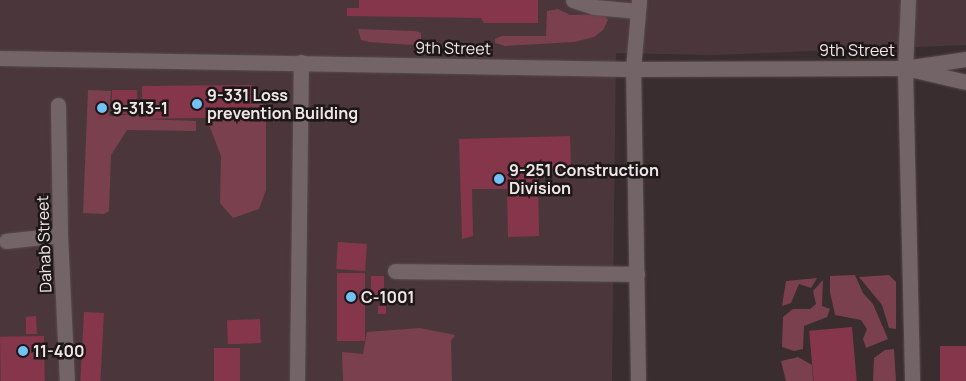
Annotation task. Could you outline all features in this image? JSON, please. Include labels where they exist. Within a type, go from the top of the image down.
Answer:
[{"type":"street","points":[[573,0],[594,7],[638,5],[633,69],[638,381]]},
{"type":"street","points":[[908,0],[905,68],[912,381]]},
{"type":"street","name":"9th Street","points":[[0,58],[633,69],[905,68]]},
{"type":"street","points":[[905,68],[966,60]]},
{"type":"street","points":[[297,381],[301,62]]},
{"type":"street","points":[[905,68],[966,82]]},
{"type":"street","name":"Dahab Street","points":[[58,105],[60,235],[67,381]]},
{"type":"street","points":[[6,241],[60,235]]},
{"type":"street","points":[[395,271],[636,274]]},
{"type":"shaded area","points":[[0,0],[966,0],[966,45],[712,55],[616,53],[612,381],[0,381]]},
{"type":"shaded area","points":[[558,9],[570,15],[604,14],[608,20],[603,30],[594,37],[574,42],[505,46],[495,43],[495,39],[502,36],[546,36],[547,11]]},
{"type":"shaded area","points":[[358,29],[415,31],[421,33],[421,42],[412,45],[369,42],[361,40]]},
{"type":"shaded area","points":[[88,90],[111,91],[109,116],[138,114],[142,119],[196,121],[196,131],[127,130],[111,155],[109,211],[104,214],[83,213]]},
{"type":"shaded area","points":[[251,92],[259,96],[266,112],[266,190],[259,209],[233,218],[220,203],[221,156],[208,122],[250,117]]},
{"type":"shaded area","points":[[855,275],[863,293],[873,304],[888,339],[866,348],[863,339],[867,329],[861,320],[835,315],[830,292],[830,276]]},
{"type":"shaded area","points":[[889,275],[896,282],[896,329],[889,328],[882,305],[859,277]]},
{"type":"shaded area","points":[[817,278],[811,288],[799,284],[791,303],[782,306],[786,281]]},
{"type":"shaded area","points":[[823,280],[822,306],[830,309],[827,317],[804,326],[803,349],[794,351],[782,347],[783,317],[793,309],[810,309],[816,304],[813,291]]},
{"type":"shaded area","points":[[420,328],[455,335],[451,341],[452,381],[343,381],[342,352],[363,354],[367,332]]},
{"type":"shaded area","points":[[894,349],[896,381],[873,381],[874,358],[885,350]]},
{"type":"shaded area","points":[[798,357],[812,365],[813,381],[786,381],[781,361]]},
{"type":"building","points":[[359,0],[538,0],[538,23],[484,23],[481,18],[347,16],[347,8],[359,8]]},
{"type":"building","name":"9-331 Loss prevention Building","points":[[252,85],[251,117],[142,119],[142,106],[138,107],[138,114],[112,114],[112,90],[137,90],[137,101],[142,101],[142,86]]},
{"type":"building","name":"9-313-1","points":[[104,98],[109,116],[100,119],[94,101]]},
{"type":"building","name":"9-251 Construction Division","points":[[570,136],[571,168],[538,169],[539,236],[508,237],[507,189],[472,189],[473,236],[462,239],[459,139]]},
{"type":"building","points":[[338,242],[367,244],[365,271],[336,269]]},
{"type":"building","name":"C-1001","points":[[337,273],[365,273],[365,341],[337,341]]},
{"type":"building","points":[[371,276],[384,276],[384,302],[371,302]]},
{"type":"building","points":[[378,306],[386,306],[386,314],[378,314]]},
{"type":"building","points":[[84,312],[104,313],[100,381],[80,381]]},
{"type":"building","points":[[36,316],[37,334],[26,334],[26,317]]},
{"type":"building","points":[[260,319],[261,343],[228,344],[227,320]]},
{"type":"building","points":[[852,327],[857,381],[814,381],[809,331]]},
{"type":"building","name":"11-400","points":[[44,336],[45,381],[1,381],[0,337]]},
{"type":"building","points":[[940,346],[966,346],[966,381],[940,381]]},
{"type":"building","points":[[214,348],[240,348],[240,381],[214,381]]},
{"type":"place","name":"9-331 Loss prevention Building","points":[[197,104]]},
{"type":"place","name":"9-313-1","points":[[102,108]]},
{"type":"place","name":"9-251 Construction Division","points":[[499,179]]},
{"type":"place","name":"C-1001","points":[[351,297]]},
{"type":"place","name":"11-400","points":[[23,351]]}]
